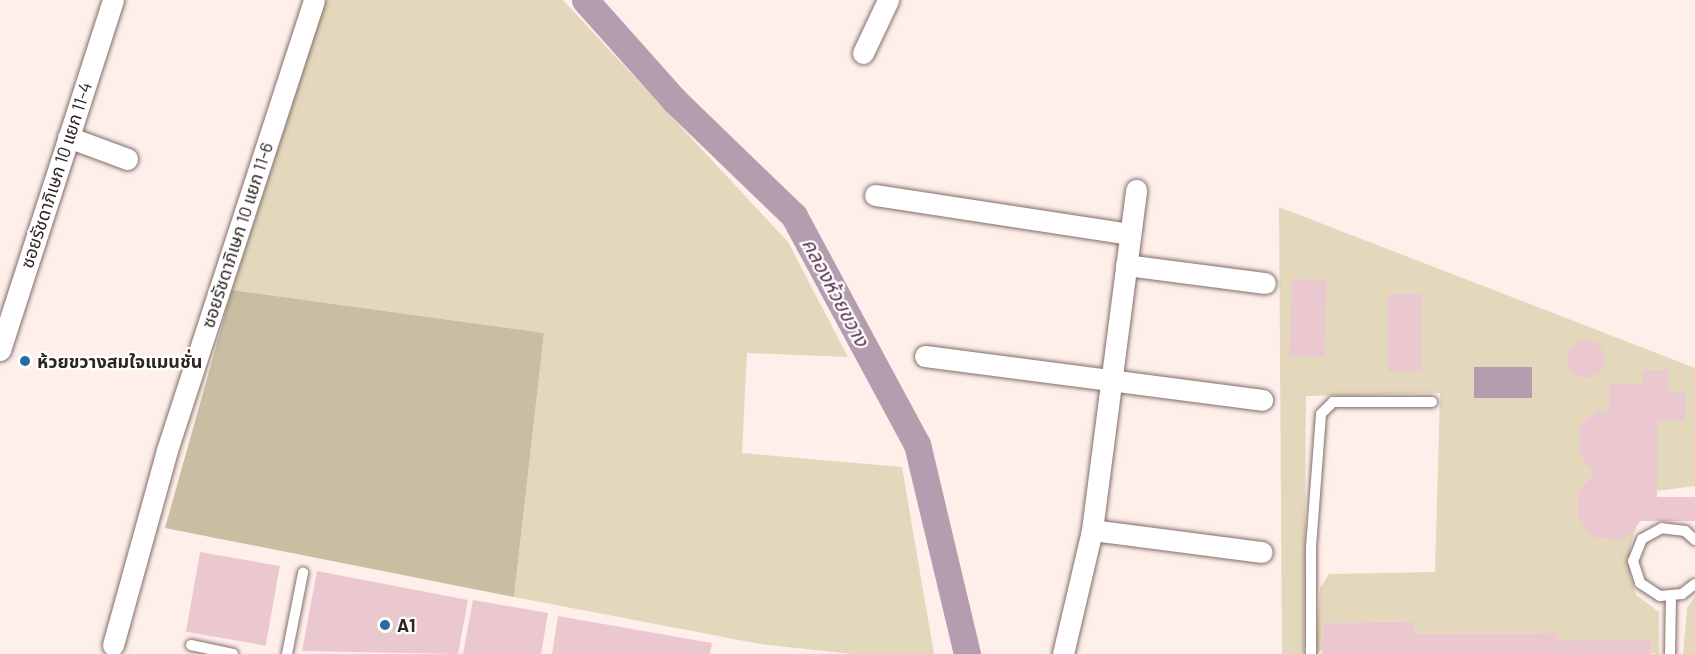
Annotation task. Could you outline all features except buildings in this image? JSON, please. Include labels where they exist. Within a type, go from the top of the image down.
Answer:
[{"type":"street","name":"ซอยรัชดาภิเษก 10 แยก 11-4","points":[[0,350],[112,0]]},
{"type":"street","name":"ซอยรัชดาภิเษก 10 แยก 11-6","points":[[113,645],[167,450],[314,0]]},
{"type":"street","points":[[863,53],[888,0]]},
{"type":"street","points":[[69,137],[127,159]]},
{"type":"street","points":[[1063,654],[1092,530],[1136,189]]},
{"type":"street","points":[[875,195],[1130,234]]},
{"type":"street","points":[[1126,265],[1265,283]]},
{"type":"street","points":[[925,356],[1262,400]]},
{"type":"street","points":[[1092,530],[1262,552]]},
{"type":"lane","points":[[1311,654],[1311,547],[1321,414],[1333,402],[1432,402]]},
{"type":"lane","points":[[1695,540],[1684,531],[1662,528],[1642,539],[1633,561],[1640,583],[1649,591],[1671,596],[1695,584]]},
{"type":"lane","points":[[287,654],[303,573]]},
{"type":"lane","points":[[1670,654],[1671,596]]},
{"type":"lane","points":[[191,645],[233,654]]},
{"type":"shaded area","points":[[326,0],[563,0],[788,242],[848,357],[747,353],[742,453],[902,467],[934,654],[852,654],[760,644],[514,597],[544,333],[232,290]]},
{"type":"shaded area","points":[[1279,207],[1695,368],[1695,486],[1648,492],[1630,546],[1630,575],[1636,595],[1659,612],[1659,654],[1558,641],[1557,633],[1414,634],[1414,621],[1324,623],[1324,648],[1316,654],[1320,588],[1329,574],[1435,572],[1440,393],[1306,396],[1304,654],[1282,654]]},
{"type":"shaded area","points":[[232,290],[544,333],[514,597],[165,528]]},
{"type":"shaded area","points":[[1474,367],[1532,367],[1532,398],[1474,398]]},
{"type":"shaded area","points":[[1695,597],[1695,654],[1683,654],[1687,608]]},
{"type":"waterway","name":"คลองห้วยขวาง","points":[[585,0],[674,100],[794,216],[917,444],[967,654]]},
{"type":"place","name":"ห้วยขวางสมใจแมนชั่น","points":[[25,361]]},
{"type":"place","name":"A1","points":[[385,625]]}]
